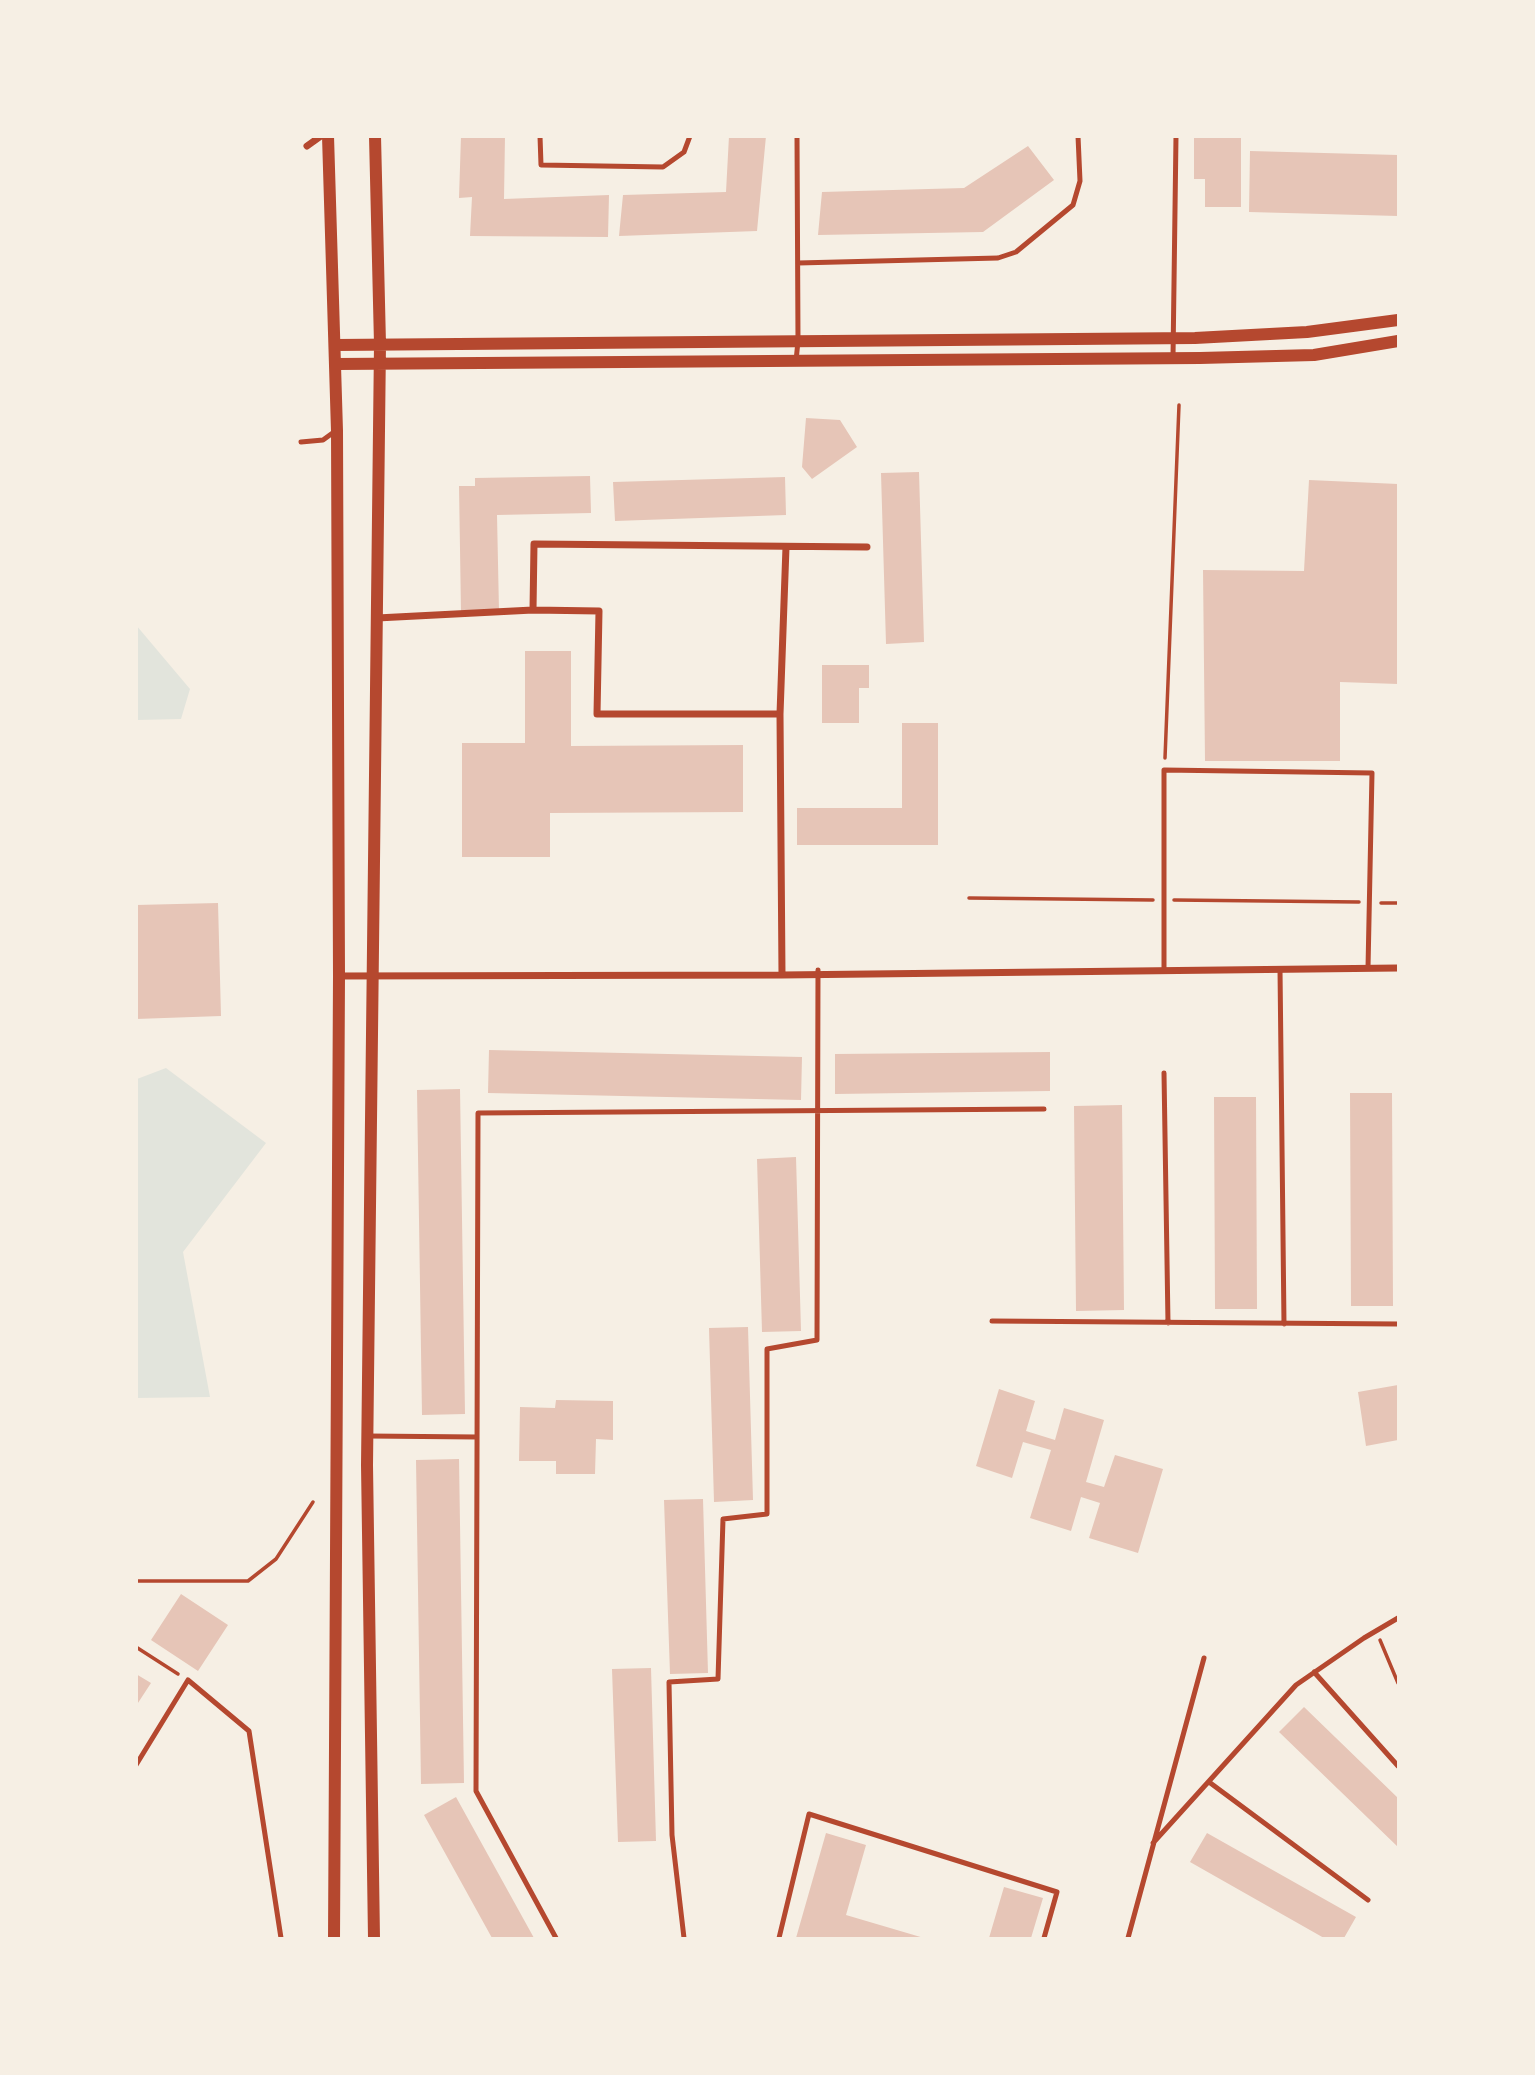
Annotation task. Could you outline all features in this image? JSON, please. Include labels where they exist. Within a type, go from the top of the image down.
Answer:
[{"type":"street","points":[[306,146],[321,136]]},
{"type":"street","points":[[328,136],[337,364],[339,976],[334,1938]]},
{"type":"street","points":[[374,1938],[368,1436],[380,344],[375,136]]},
{"type":"street","points":[[336,345],[1173,338],[1307,332],[1398,320]]},
{"type":"street","points":[[337,364],[1314,355],[1398,341]]},
{"type":"street","points":[[533,610],[534,544],[866,547]]},
{"type":"street","points":[[782,975],[780,714],[786,547]]},
{"type":"street","points":[[377,618],[533,610],[598,611],[597,714],[780,714]]},
{"type":"street","points":[[339,976],[782,975],[818,972],[1398,968]]},
{"type":"lane","points":[[540,136],[541,165],[663,167],[684,152],[690,136]]},
{"type":"lane","points":[[796,361],[797,136]]},
{"type":"lane","points":[[798,263],[998,258],[1016,252],[1073,205],[1080,181],[1078,136]]},
{"type":"lane","points":[[1173,358],[1175,136]]},
{"type":"lane","points":[[301,442],[323,440],[337,431]]},
{"type":"lane","points":[[1164,971],[1164,770],[1372,773],[1368,968]]},
{"type":"lane","points":[[1280,969],[1284,1324]]},
{"type":"lane","points":[[684,1938],[672,1835],[668,1682],[718,1679],[723,1518],[767,1514],[767,1349],[817,1340],[818,972]]},
{"type":"lane","points":[[1164,1073],[1168,1323]]},
{"type":"lane","points":[[556,1938],[477,1791],[478,1114],[1044,1109]]},
{"type":"lane","points":[[992,1321],[1398,1324]]},
{"type":"lane","points":[[368,1436],[477,1437]]},
{"type":"lane","points":[[1153,1843],[1296,1685],[1398,1618]]},
{"type":"lane","points":[[1128,1938],[1204,1658]]},
{"type":"lane","points":[[1314,1672],[1398,1766]]},
{"type":"lane","points":[[136,1765],[188,1680],[249,1731],[281,1938]]},
{"type":"lane","points":[[1209,1782],[1368,1900]]},
{"type":"lane","points":[[779,1938],[809,1814],[1058,1892],[1044,1938]]},
{"type":"path","points":[[1164,770],[1179,405]]},
{"type":"path","points":[[969,898],[1398,903]]},
{"type":"path","points":[[136,1581],[248,1581],[276,1559],[313,1502]]},
{"type":"path","points":[[1376,1631],[1398,1683]]},
{"type":"path","points":[[136,1647],[188,1680]]},
{"type":"shaded area","points":[[136,625],[190,689],[181,719],[137,720]]},
{"type":"shaded area","points":[[166,1068],[266,1143],[183,1252],[210,1397],[137,1398],[137,1079]]},
{"type":"building","points":[[461,136],[505,136],[504,199],[609,195],[608,237],[470,236],[472,197],[459,198]]},
{"type":"building","points":[[729,136],[766,136],[757,231],[619,236],[623,195],[726,192]]},
{"type":"building","points":[[1194,136],[1241,136],[1241,207],[1205,207],[1205,179],[1194,179]]},
{"type":"building","points":[[1028,146],[1054,180],[983,232],[818,235],[822,192],[964,188]]},
{"type":"building","points":[[1250,151],[1398,155],[1398,216],[1249,212]]},
{"type":"building","points":[[806,418],[840,420],[857,447],[812,479],[802,467]]},
{"type":"building","points":[[919,472],[924,642],[886,644],[881,473]]},
{"type":"building","points":[[590,476],[591,513],[497,515],[499,611],[461,612],[459,486],[475,486],[475,478]]},
{"type":"building","points":[[785,477],[786,515],[615,521],[613,482]]},
{"type":"building","points":[[1309,480],[1398,484],[1398,684],[1340,682],[1340,761],[1205,761],[1203,570],[1304,571]]},
{"type":"building","points":[[525,651],[571,651],[571,746],[743,745],[743,812],[550,813],[550,857],[462,857],[462,743],[525,743]]},
{"type":"building","points":[[822,665],[869,665],[869,688],[859,688],[859,723],[822,723]]},
{"type":"building","points":[[902,723],[938,723],[938,845],[797,845],[797,808],[902,808]]},
{"type":"building","points":[[218,903],[221,1016],[136,1019],[136,905]]},
{"type":"building","points":[[489,1050],[802,1057],[801,1100],[488,1093]]},
{"type":"building","points":[[1050,1052],[1050,1091],[835,1094],[835,1054]]},
{"type":"building","points":[[460,1089],[465,1414],[422,1415],[417,1090]]},
{"type":"building","points":[[1350,1093],[1392,1093],[1393,1306],[1351,1306]]},
{"type":"building","points":[[1214,1097],[1256,1097],[1257,1309],[1215,1309]]},
{"type":"building","points":[[1122,1105],[1124,1310],[1076,1311],[1074,1106]]},
{"type":"building","points":[[796,1157],[801,1331],[762,1332],[757,1159]]},
{"type":"building","points":[[748,1327],[753,1500],[714,1502],[709,1328]]},
{"type":"building","points":[[1398,1385],[1398,1440],[1366,1446],[1358,1392]]},
{"type":"building","points":[[999,1389],[1035,1401],[1026,1431],[1055,1440],[1064,1408],[1104,1420],[1086,1482],[1104,1487],[1115,1455],[1163,1469],[1138,1553],[1089,1538],[1100,1503],[1081,1497],[1071,1531],[1030,1518],[1051,1450],[1023,1442],[1012,1478],[976,1466]]},
{"type":"building","points":[[556,1400],[613,1401],[613,1440],[596,1439],[595,1474],[556,1474],[556,1461],[519,1461],[520,1407],[555,1408]]},
{"type":"building","points":[[459,1459],[464,1783],[421,1784],[416,1460]]},
{"type":"building","points":[[703,1499],[708,1673],[670,1674],[664,1500]]},
{"type":"building","points":[[181,1594],[228,1625],[198,1671],[151,1640]]},
{"type":"building","points":[[651,1668],[656,1841],[618,1842],[612,1669]]},
{"type":"building","points":[[136,1674],[151,1683],[136,1706]]},
{"type":"building","points":[[1304,1707],[1398,1798],[1398,1847],[1279,1732]]},
{"type":"building","points":[[456,1797],[534,1938],[492,1938],[424,1815]]},
{"type":"building","points":[[826,1833],[866,1845],[846,1915],[924,1938],[796,1938]]},
{"type":"building","points":[[1207,1833],[1356,1917],[1344,1938],[1324,1938],[1190,1862]]},
{"type":"building","points":[[1004,1887],[1043,1898],[1031,1938],[989,1938]]}]
